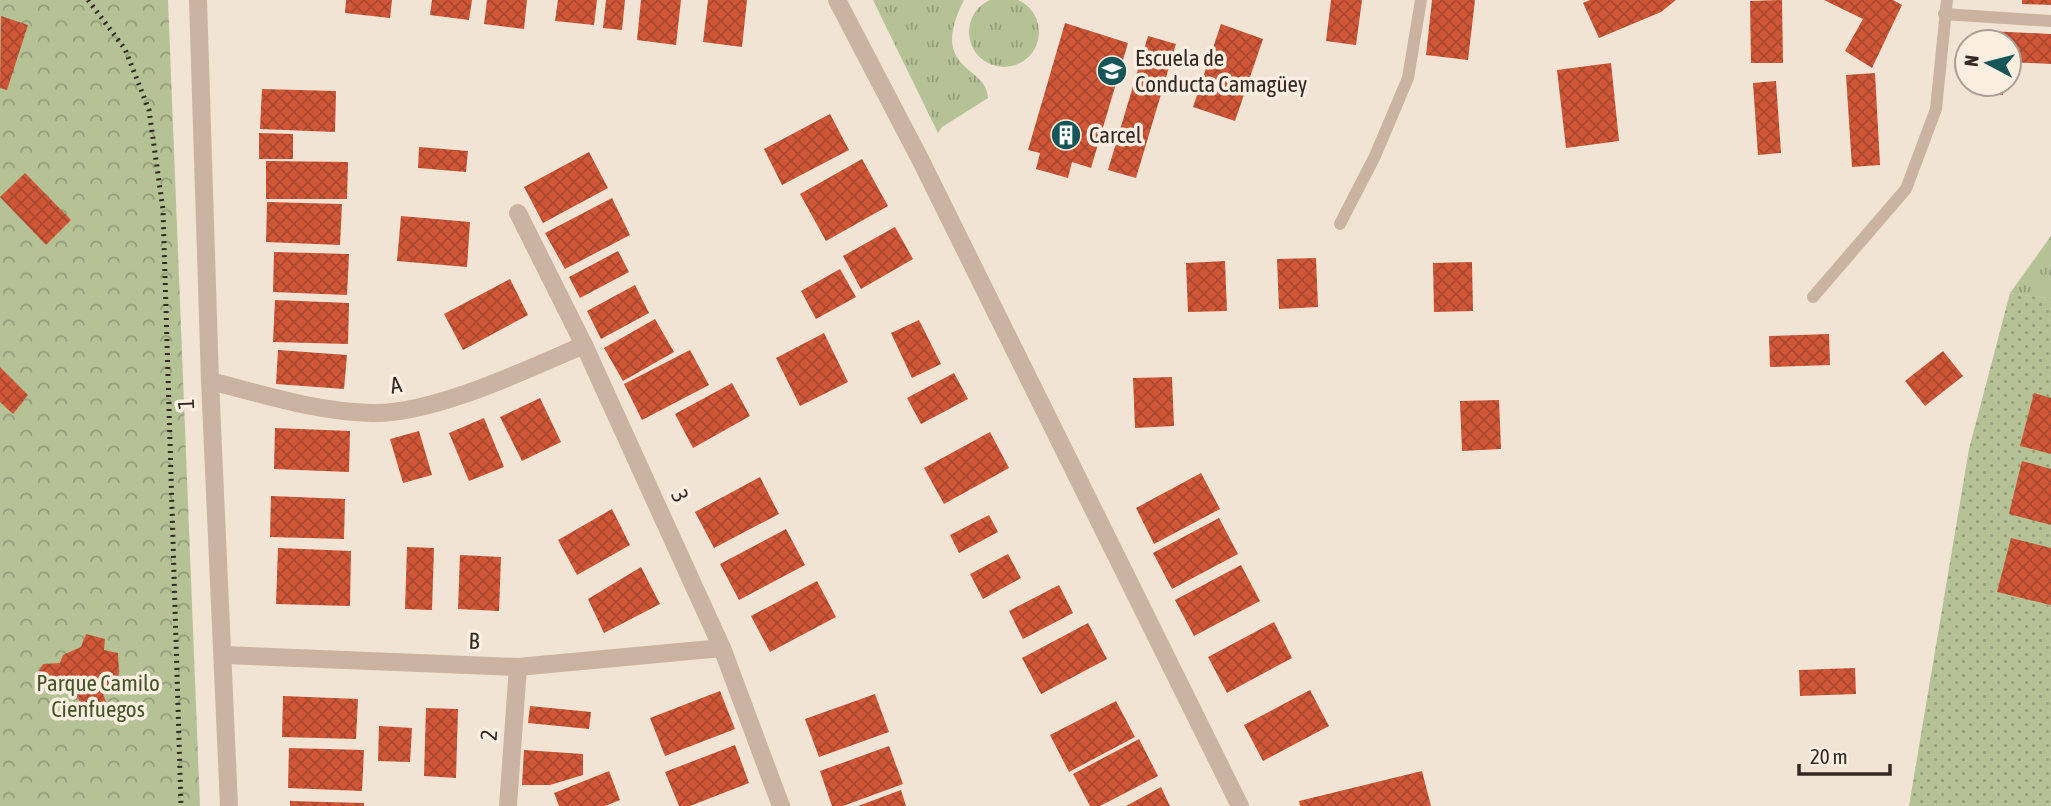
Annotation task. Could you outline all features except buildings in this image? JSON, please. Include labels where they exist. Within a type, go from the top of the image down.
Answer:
[{"type":"street","name":"1","points":[[198,0],[210,381],[229,806]]},
{"type":"street","points":[[837,0],[920,159],[1240,806]]},
{"type":"street","name":"3","points":[[518,213],[584,345],[722,648],[781,806]]},
{"type":"street","name":"A","points":[[210,381],[312,406],[373,413],[417,406],[488,386],[584,345]]},
{"type":"street","name":"B","points":[[224,655],[518,667],[722,648]]},
{"type":"street","name":"2","points":[[508,806],[518,667]]},
{"type":"lane","points":[[1339,223],[1375,156],[1408,78],[1422,0]]},
{"type":"lane","points":[[1813,298],[1906,189],[1936,109],[1947,0]]},
{"type":"lane","points":[[1944,14],[2051,21]]},
{"type":"green space","points":[[1004,-3],[1023,3],[1033,13],[1039,32],[1033,51],[1023,61],[1004,67],[985,61],[975,51],[969,32],[975,13],[985,3]]},
{"type":"green space","name":"Parque Camilo Cienfuegos","points":[[0,0],[168,0],[200,806],[0,806]]},
{"type":"green space","points":[[873,0],[964,0],[954,24],[952,41],[955,54],[985,87],[988,98],[942,127],[938,133]]},
{"type":"green space","points":[[2051,236],[2051,299],[2010,293]]},
{"type":"green space","points":[[2010,293],[2051,299],[2051,806],[1909,806],[1969,449]]},
{"type":"railway","points":[[88,0],[125,49],[149,110],[163,210],[181,806]]},
{"type":"place","name":"Escuela de Conducta Camagüey","points":[[1112,71]]},
{"type":"place","name":"Carcel","points":[[1066,135]]}]
